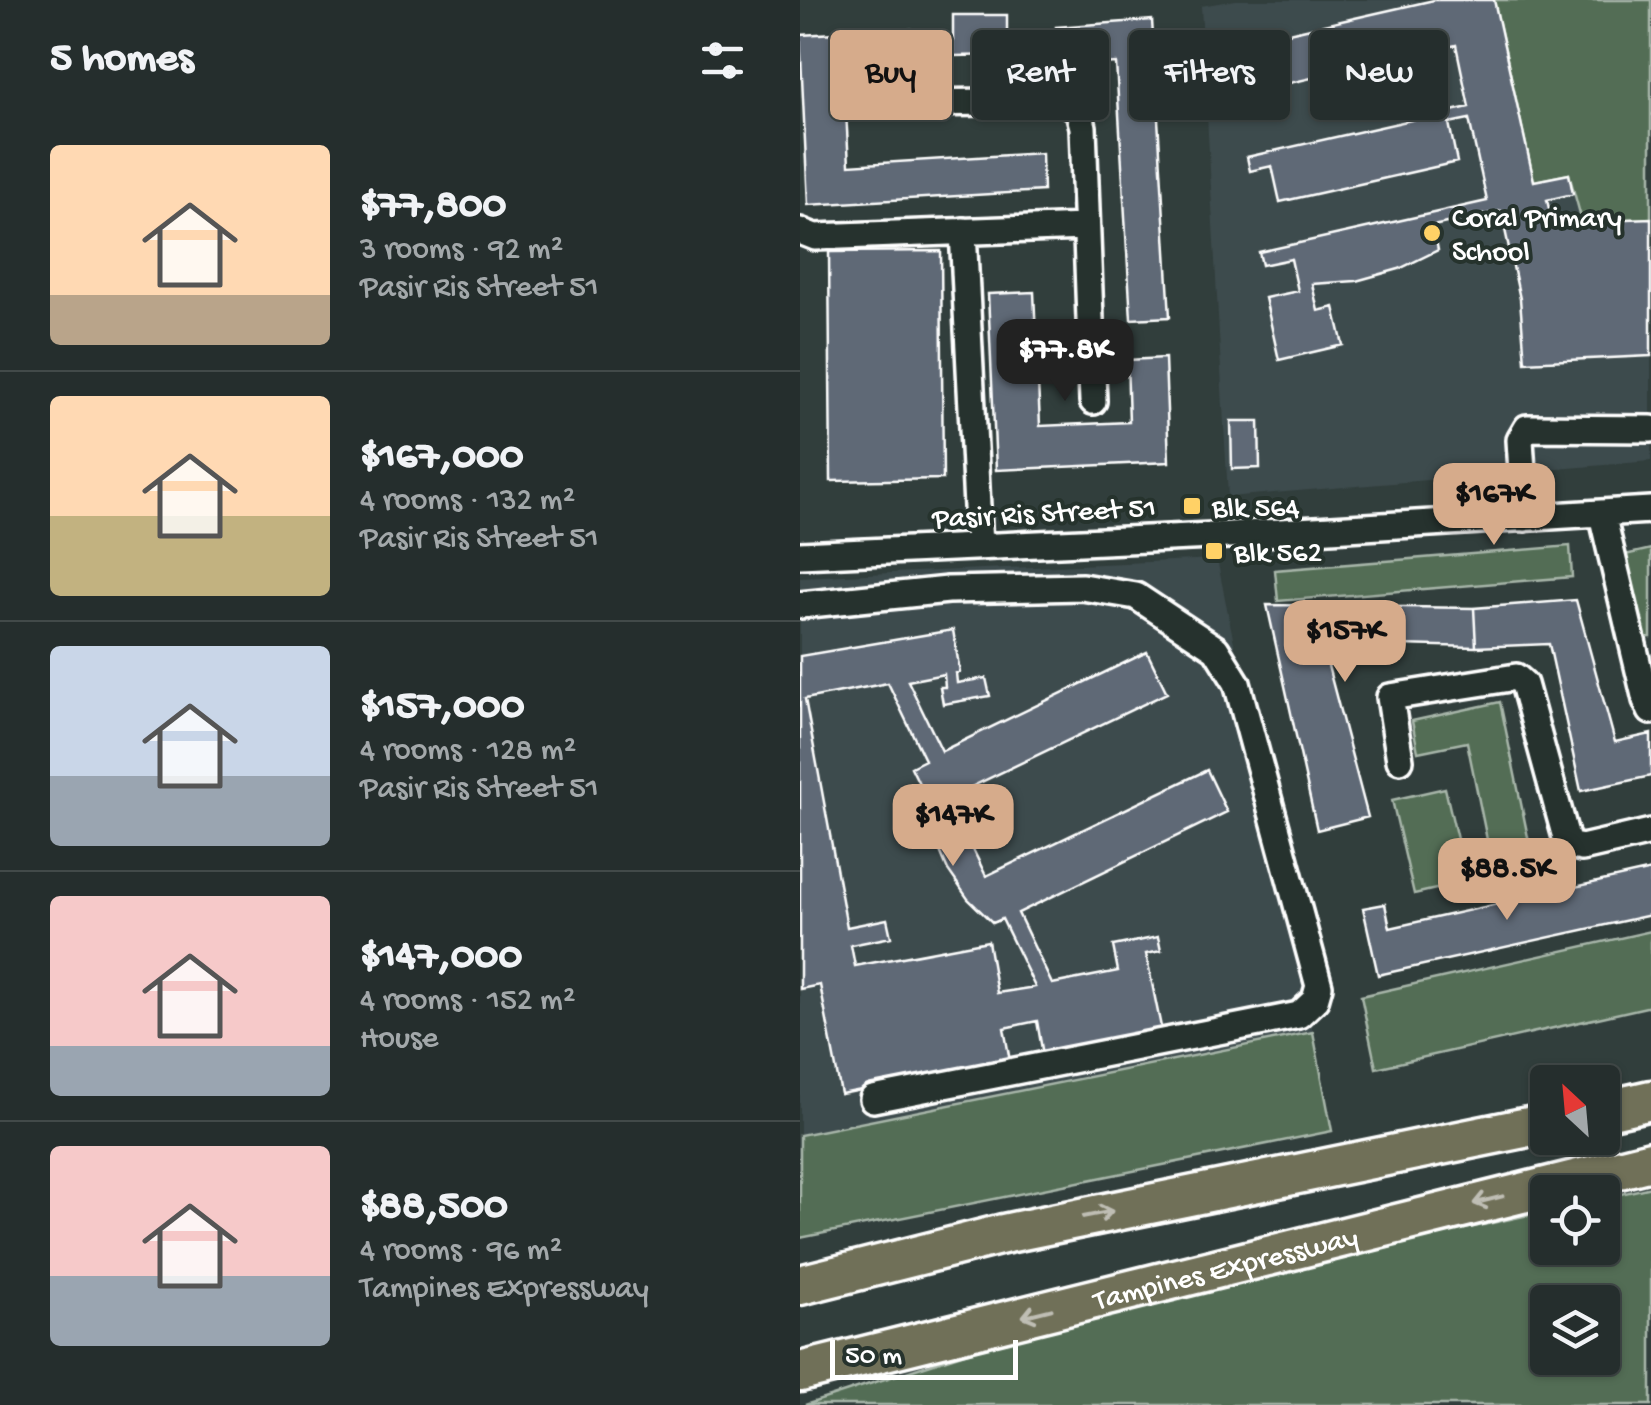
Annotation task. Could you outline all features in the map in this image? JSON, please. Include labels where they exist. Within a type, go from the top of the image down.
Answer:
[{"type":"highway","points":[[1620,1107],[1651,1100]]},
{"type":"highway","points":[[800,1285],[1003,1234],[1530,1127]]},
{"type":"highway","name":"Tampines Expressway","points":[[800,1372],[1651,1161]]},
{"type":"highway","points":[[800,1262],[1003,1234]]},
{"type":"street","points":[[952,103],[1062,101],[1078,108],[1083,126],[1093,400]]},
{"type":"street","points":[[800,231],[815,237],[1085,227]]},
{"type":"street","points":[[963,231],[979,546]]},
{"type":"street","points":[[1526,518],[1520,440],[1527,428],[1651,429]]},
{"type":"street","name":"Pasir Ris Street 51","points":[[800,555],[1651,510]]},
{"type":"street","points":[[1602,514],[1651,711]]},
{"type":"street","points":[[800,604],[948,590],[1082,587],[1136,596],[1216,649],[1238,683],[1318,986],[1315,1000],[1299,1015],[873,1099]]},
{"type":"street","points":[[1400,760],[1390,697],[1516,677],[1524,684],[1568,845],[1582,848],[1651,832]]},
{"type":"shaded area","name":"Coral Primary School","points":[[1236,0],[1651,0],[1651,461],[1228,497],[1207,120],[1290,120],[1290,30],[1202,30],[1201,6]]},
{"type":"shaded area","points":[[1217,559],[1317,1052],[800,1163],[800,577]]},
{"type":"green space","points":[[1494,0],[1651,0],[1651,218],[1582,221],[1569,174],[1534,181]]},
{"type":"green space","points":[[1570,546],[1572,577],[1278,601],[1275,570]]},
{"type":"green space","points":[[1651,549],[1651,637],[1631,638],[1612,558]]},
{"type":"green space","points":[[1500,702],[1535,871],[1495,879],[1467,742],[1418,752],[1412,721]]},
{"type":"green space","points":[[1445,788],[1467,882],[1414,894],[1392,800]]},
{"type":"green space","points":[[1651,931],[1651,1006],[1376,1068],[1361,996]]},
{"type":"green space","points":[[1313,1032],[1332,1131],[800,1238],[800,1135]]},
{"type":"green space","points":[[1651,1187],[1651,1405],[805,1405],[1106,1307],[1530,1215],[1530,1265],[1620,1265],[1620,1194]]},
{"type":"building","points":[[1434,0],[1494,0],[1534,181],[1569,174],[1573,194],[1547,200],[1552,222],[1651,218],[1651,356],[1525,362],[1520,299],[1501,211],[1433,226],[1438,250],[1399,269],[1356,281],[1312,284],[1318,311],[1334,307],[1343,345],[1279,360],[1265,298],[1298,291],[1291,259],[1262,265],[1259,252],[1487,201],[1469,119],[1449,123],[1457,162],[1280,202],[1272,166],[1250,171],[1247,157],[1411,120],[1448,120],[1448,112],[1469,107],[1456,45],[1448,47],[1448,30],[1310,30],[1310,78],[1290,83],[1290,33]]},
{"type":"building","points":[[953,15],[1007,15],[1007,30],[972,30],[972,56],[953,56]]},
{"type":"building","points":[[1152,20],[1153,30],[1129,30],[1129,120],[1158,120],[1170,317],[1131,319],[1116,63],[1109,63],[1109,30],[1056,27]]},
{"type":"building","points":[[830,33],[830,120],[846,120],[849,165],[1042,153],[1043,191],[808,205],[800,35]]},
{"type":"building","points":[[941,251],[943,479],[831,481],[829,252]]},
{"type":"building","points":[[1034,292],[1040,426],[1129,422],[1127,360],[1165,358],[1169,462],[996,470],[988,294]]},
{"type":"building","points":[[1231,421],[1259,421],[1260,468],[1232,469]]},
{"type":"building","points":[[1576,600],[1615,742],[1651,734],[1651,776],[1581,791],[1549,644],[1476,647],[1474,608]]},
{"type":"building","points":[[1267,605],[1474,608],[1476,647],[1322,643],[1368,817],[1317,830]]},
{"type":"building","points":[[953,630],[960,672],[956,673],[957,683],[986,678],[990,696],[943,704],[940,687],[945,687],[944,674],[908,681],[942,751],[1147,652],[1167,693],[948,798],[986,876],[1207,770],[1227,812],[1018,913],[1052,984],[1118,971],[1113,946],[1158,937],[1161,951],[1146,954],[1162,1032],[1043,1055],[1037,1021],[1004,1028],[1010,1061],[841,1094],[820,985],[800,989],[800,656]],"holes":[[[888,683],[925,760],[911,767],[928,802],[934,837],[948,870],[968,899],[993,923],[1002,919],[1035,987],[997,993],[988,941],[855,966],[851,945],[891,937],[887,919],[847,927],[805,699]]]},
{"type":"building","points":[[1651,870],[1651,915],[1378,975],[1363,908],[1385,904],[1390,928]]},
{"type":"place","name":"Coral Primary School","points":[[1432,233]]},
{"type":"place","name":"Blk 564","points":[[1192,506]]},
{"type":"place","name":"Blk 562","points":[[1214,551]]}]
